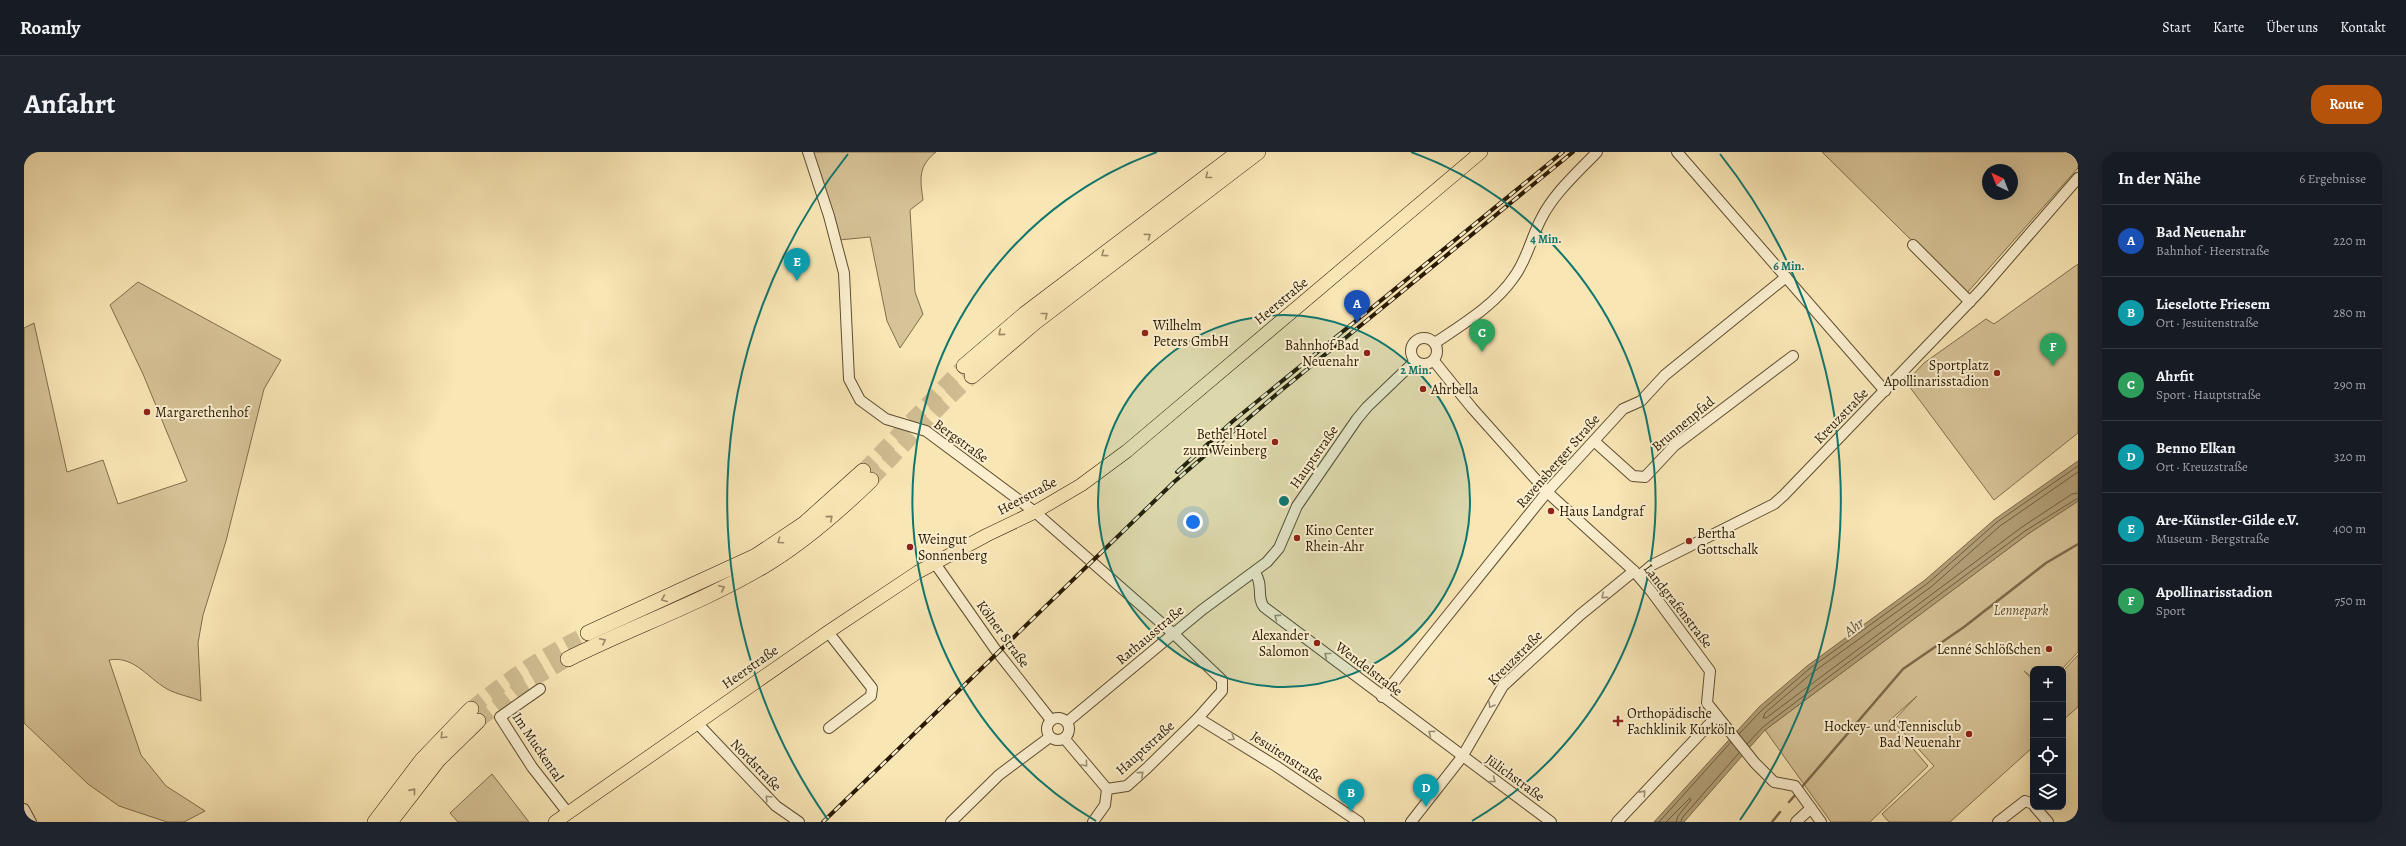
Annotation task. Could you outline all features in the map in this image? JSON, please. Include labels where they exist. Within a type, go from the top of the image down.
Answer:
[{"type":"highway","points":[[1239,152],[1025,314],[968,371],[1034,323],[1258,152]]},
{"type":"highway","points":[[568,659],[615,635],[736,581],[762,567],[811,533],[867,476],[804,524],[756,556],[588,633]]},
{"type":"highway","points":[[375,822],[422,760],[475,715],[390,822]]},
{"type":"main road","name":"Heerstraße","points":[[555,822],[828,632],[934,562],[1035,512],[1081,485],[1127,451],[1481,152]]},
{"type":"street","name":"Bergstraße","points":[[808,152],[829,216],[844,273],[849,379],[860,400],[886,419],[926,431],[1035,512],[1174,634],[1220,678],[1223,684],[1222,691]]},
{"type":"street","points":[[1435,343],[1465,323],[1509,284],[1519,270],[1540,221],[1551,201],[1597,152]]},
{"type":"street","points":[[1677,152],[1884,391]]},
{"type":"street","name":"Kreuzstraße","points":[[1411,822],[1462,757],[1503,686],[1580,615],[1636,573],[1774,504],[1970,302],[2078,178]]},
{"type":"street","points":[[1913,245],[1970,302]]},
{"type":"street","name":"Ravensberger Straße","points":[[1382,697],[1547,492],[1623,408],[1641,400],[1665,375],[1786,277]]},
{"type":"street","points":[[1426,338],[1435,343],[1438,353],[1434,361],[1424,365],[1415,361],[1411,351],[1416,341],[1426,338]]},
{"type":"street","name":"Brunnenpfad","points":[[1594,441],[1633,476],[1645,477],[1674,446],[1793,356]]},
{"type":"street","name":"Hauptstraße","points":[[1255,573],[1274,555],[1297,506],[1357,419],[1367,407],[1415,361]]},
{"type":"street","name":"Landgrafenstraße","points":[[1434,361],[1472,408],[1547,492],[1636,573],[1710,671],[1707,703],[1755,763],[1774,782],[1799,790],[1821,822]]},
{"type":"street","name":"Kölner Straße","points":[[934,562],[995,649],[1050,720]]},
{"type":"street","name":"Wendelstraße","points":[[1255,573],[1261,584],[1260,602],[1462,757]]},
{"type":"street","name":"Rathausstraße","points":[[1067,722],[1207,606],[1255,573]]},
{"type":"street","points":[[828,632],[872,688],[871,696],[830,728]]},
{"type":"street","name":"Im Muckental","points":[[540,689],[500,717],[532,767],[568,813]]},
{"type":"street","name":"Hauptstraße","points":[[1093,822],[1105,805],[1107,789],[1127,786],[1198,718],[1222,691]]},
{"type":"street","points":[[1617,822],[1717,716]]},
{"type":"street","points":[[1058,718],[1067,722],[1069,730],[1064,738],[1058,740],[1050,737],[1046,728],[1050,720],[1058,718]]},
{"type":"street","name":"Jesuitenstraße","points":[[1198,718],[1276,766],[1359,822]]},
{"type":"street","name":"Nordstraße","points":[[697,723],[776,806],[799,822]]},
{"type":"street","points":[[951,822],[999,775],[1050,737]]},
{"type":"street","points":[[1064,738],[1107,789]]},
{"type":"street","name":"Jülichstraße","points":[[1462,757],[1551,822]]},
{"type":"street","points":[[1998,822],[2025,801],[2030,803]]},
{"type":"street","points":[[1798,821],[1811,808]]},
{"type":"street","points":[[24,809],[31,822]]},
{"type":"street","points":[[2038,810],[2048,822]]},
{"type":"green space","points":[[809,152],[936,152],[930,157],[923,168],[921,186],[923,200],[910,210],[915,292],[923,314],[900,348],[887,321],[870,237],[839,240]]},
{"type":"green space","points":[[1822,152],[2078,152],[2078,168],[1966,294]]},
{"type":"green space","name":"Sportplatz Apollinarisstadion","points":[[2078,264],[2078,433],[1994,500],[1906,382],[1924,363],[1986,319],[1994,324]]},
{"type":"green space","points":[[138,282],[281,360],[264,389],[226,541],[203,615],[198,643],[201,701],[178,694],[163,687],[142,670],[127,661],[119,659],[109,660],[141,755],[166,786],[205,811],[184,822],[167,822],[119,806],[88,784],[24,723],[24,328],[34,323],[67,472],[103,460],[118,504],[187,481],[143,374],[110,305]]},
{"type":"green space","name":"Lennepark","points":[[2078,501],[2078,652],[2065,666],[2030,666],[2030,676],[2024,671],[2030,678],[2030,750],[1950,822],[1889,822],[1882,814],[1934,766],[1893,721],[1917,696],[1889,721],[1928,766],[1870,822],[1831,822],[1765,730],[2028,534]]},
{"type":"green space","points":[[2078,655],[2078,707],[2066,717],[2066,702],[2066,668]]},
{"type":"green space","points":[[492,774],[529,822],[458,822],[450,813]]},
{"type":"water","points":[[2078,461],[2078,501],[2028,534],[1765,730],[1684,822],[1654,822],[1759,707],[1807,666],[1925,580],[1995,519]]},
{"type":"waterway","points":[[1801,788],[1903,669],[1964,627],[2046,563],[2078,544]]},
{"type":"waterway","points":[[1789,802],[1796,794]]},
{"type":"waterway","points":[[1772,822],[1780,812]]},
{"type":"tunnel","points":[[863,471],[964,366]]},
{"type":"tunnel","points":[[871,480],[940,407],[972,376]]},
{"type":"tunnel","points":[[471,709],[527,667],[588,633]]},
{"type":"tunnel","points":[[478,721],[523,685],[568,659]]},
{"type":"railway","points":[[1177,472],[1233,421],[1563,152]]},
{"type":"railway","points":[[823,822],[1174,482],[1278,393],[1573,152]]},
{"type":"place","name":"Are-Künstler-Gilde e.V.","points":[[797,281]]},
{"type":"place","name":"Bad Neuenahr","points":[[1357,323]]},
{"type":"place","name":"Wilhelm Peters GmbH","points":[[1145,333]]},
{"type":"place","name":"Ahrfit","points":[[1482,352]]},
{"type":"place","name":"Bahnhof Bad Neuenahr","points":[[1367,353]]},
{"type":"place","name":"Apollinarisstadion","points":[[2053,366]]},
{"type":"place","name":"Sportplatz Apollinarisstadion","points":[[1997,373]]},
{"type":"place","name":"Ahrbella","points":[[1423,389]]},
{"type":"place","name":"Margarethenhof","points":[[147,412]]},
{"type":"place","name":"Bethel Hotel zum Weinberg","points":[[1275,442]]},
{"type":"place","name":"Haus Landgraf","points":[[1551,511]]},
{"type":"place","name":"Kino Center Rhein-Ahr","points":[[1297,538]]},
{"type":"place","name":"Bertha Gottschalk","points":[[1689,541]]},
{"type":"place","name":"Weingut Sonnenberg","points":[[910,547]]},
{"type":"place","name":"Alexander Salomon","points":[[1317,643]]},
{"type":"place","name":"Lenné Schlößchen","points":[[2049,649]]},
{"type":"place","name":"Orthopädische Fachklinik Kurköln","points":[[1618,721]]},
{"type":"place","name":"Hockey- und Tennisclub Bad Neuenahr","points":[[1969,734]]},
{"type":"place","name":"Benno Elkan","points":[[1426,807]]},
{"type":"place","name":"Lieselotte Friesem","points":[[1351,812]]},
{"type":"water label","name":"Ahr","points":[[1854,627]]}]
